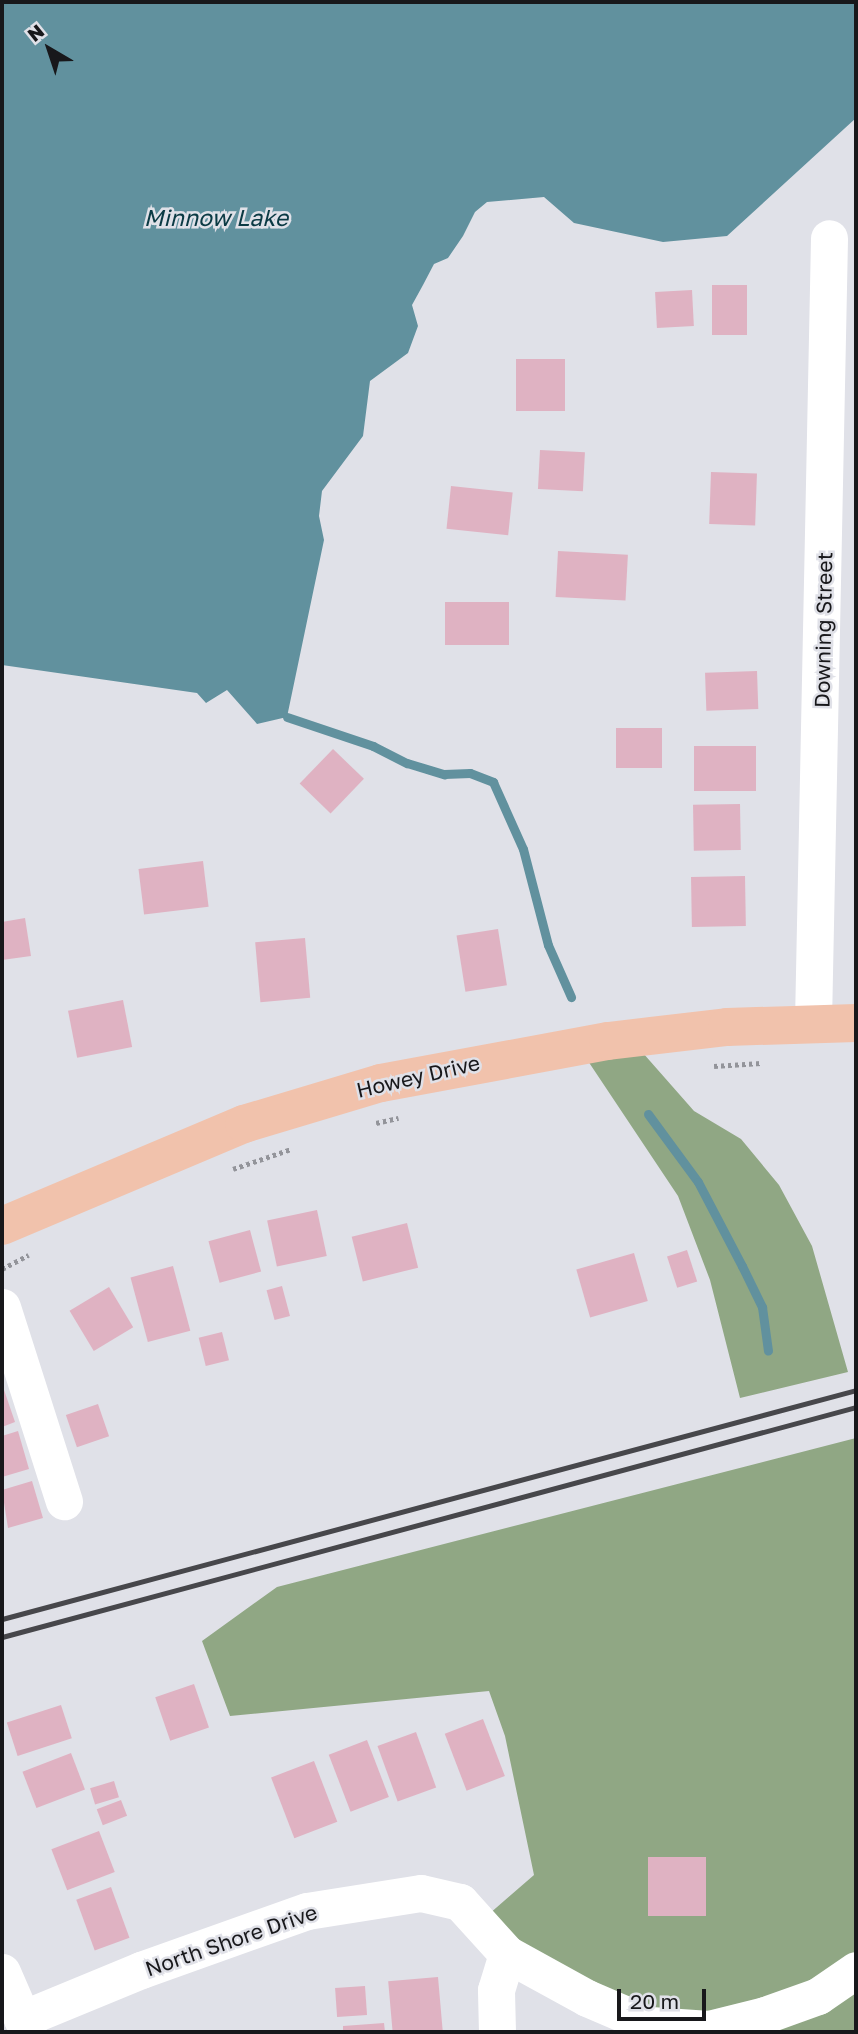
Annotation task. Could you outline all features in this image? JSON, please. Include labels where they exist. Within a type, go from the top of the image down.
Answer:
[{"type":"main road","name":"Howey Drive","points":[[2,1226],[244,1124],[380,1083],[608,1041],[813,1022],[856,1023]]},
{"type":"street","name":"Downing Street","points":[[813,1022],[840,560],[829,238]]},
{"type":"street","points":[[2,1307],[64,1502]]},
{"type":"street","name":"North Shore Drive","points":[[25,2026],[141,1970],[307,1911],[421,1893],[460,1902],[507,1954],[587,1998],[650,2025],[709,2029],[818,1996],[856,1970]]},
{"type":"street","points":[[497,2032],[496,1990],[507,1954]]},
{"type":"street","points":[[2,1972],[25,2026]]},
{"type":"path","points":[[700,1067],[764,1063]]},
{"type":"path","points":[[364,1127],[411,1114]]},
{"type":"path","points":[[226,1171],[303,1145]]},
{"type":"path","points":[[2,1269],[42,1249]]},
{"type":"green space","points":[[628,1036],[694,1111],[741,1139],[779,1185],[812,1246],[848,1372],[740,1398],[710,1280],[678,1196],[576,1043]]},
{"type":"green space","points":[[856,1438],[856,2032],[697,2032],[651,2023],[481,1921],[534,1875],[505,1736],[489,1691],[230,1716],[202,1641],[277,1587]]},
{"type":"water","name":"Minnow Lake","points":[[2,2],[856,2],[856,118],[727,236],[663,242],[574,223],[544,197],[487,202],[475,212],[448,258],[434,264],[412,305],[418,326],[408,353],[370,381],[363,436],[322,491],[319,516],[324,540],[287,717],[257,724],[227,690],[206,703],[197,693],[2,665]]},
{"type":"building","points":[[712,285],[747,285],[747,335],[712,335]]},
{"type":"building","points":[[692,290],[694,326],[657,328],[655,292]]},
{"type":"building","points":[[516,359],[565,359],[565,411],[516,411]]},
{"type":"building","points":[[540,450],[585,452],[583,491],[538,489]]},
{"type":"building","points":[[711,472],[757,474],[755,526],[709,524]]},
{"type":"building","points":[[451,486],[513,492],[508,535],[447,529]]},
{"type":"building","points":[[558,551],[628,555],[625,601],[556,597]]},
{"type":"building","points":[[445,602],[509,602],[509,645],[445,645]]},
{"type":"building","points":[[757,671],[758,709],[706,711],[705,673]]},
{"type":"building","points":[[616,728],[662,728],[662,768],[616,768]]},
{"type":"building","points":[[694,746],[756,746],[756,791],[694,791]]},
{"type":"building","points":[[333,749],[364,779],[331,813],[300,784]]},
{"type":"building","points":[[740,804],[741,850],[694,851],[693,805]]},
{"type":"building","points":[[203,861],[209,907],[144,915],[138,869]]},
{"type":"building","points":[[745,876],[746,926],[692,927],[691,877]]},
{"type":"building","points":[[25,918],[31,956],[2,960],[2,922]]},
{"type":"building","points":[[498,929],[507,985],[465,992],[457,936]]},
{"type":"building","points":[[305,938],[310,998],[260,1002],[255,942]]},
{"type":"building","points":[[123,1000],[132,1047],[77,1058],[68,1011]]},
{"type":"building","points":[[317,1210],[327,1256],[277,1267],[267,1221]]},
{"type":"building","points":[[407,1223],[418,1268],[363,1281],[352,1237]]},
{"type":"building","points":[[250,1230],[261,1272],[220,1283],[208,1241]]},
{"type":"building","points":[[687,1250],[697,1281],[677,1288],[667,1256]]},
{"type":"building","points":[[634,1253],[648,1301],[590,1318],[576,1270]]},
{"type":"building","points":[[173,1266],[190,1331],[148,1342],[130,1277]]},
{"type":"building","points":[[282,1286],[290,1316],[275,1320],[267,1290]]},
{"type":"building","points":[[109,1287],[133,1327],[94,1351],[70,1311]]},
{"type":"building","points":[[222,1332],[229,1360],[206,1366],[199,1338]]},
{"type":"building","points":[[2,1384],[15,1422],[2,1427]]},
{"type":"building","points":[[98,1404],[109,1436],[77,1447],[66,1415]]},
{"type":"building","points":[[18,1431],[29,1469],[2,1477],[2,1436]]},
{"type":"building","points":[[32,1481],[43,1518],[8,1528],[2,1490]]},
{"type":"building","points":[[194,1684],[209,1727],[170,1741],[155,1697]]},
{"type":"building","points":[[61,1705],[72,1738],[18,1756],[7,1723]]},
{"type":"building","points":[[483,1719],[505,1776],[467,1791],[445,1734]]},
{"type":"building","points":[[416,1732],[436,1787],[398,1801],[377,1746]]},
{"type":"building","points":[[367,1740],[389,1797],[351,1812],[329,1755]]},
{"type":"building","points":[[71,1753],[85,1789],[36,1808],[22,1772]]},
{"type":"building","points":[[314,1761],[337,1822],[294,1838],[271,1777]]},
{"type":"building","points":[[114,1781],[119,1797],[95,1805],[90,1788]]},
{"type":"building","points":[[121,1800],[127,1816],[103,1825],[97,1809]]},
{"type":"building","points":[[99,1831],[115,1872],[67,1890],[51,1849]]},
{"type":"building","points":[[648,1857],[706,1857],[706,1916],[648,1916]]},
{"type":"building","points":[[111,1887],[129,1938],[95,1950],[76,1900]]},
{"type":"building","points":[[438,1977],[443,2032],[393,2032],[388,1981]]},
{"type":"building","points":[[365,1986],[367,2015],[337,2017],[335,1988]]},
{"type":"building","points":[[384,2023],[385,2032],[343,2032],[343,2026]]},
{"type":"waterway","points":[[287,717],[373,746],[407,763],[444,774],[470,773],[493,782],[523,849],[548,945],[571,997]]},
{"type":"waterway","points":[[648,1114],[698,1182],[742,1266],[762,1307],[768,1351]]},
{"type":"railway","points":[[2,1619],[856,1390]]},
{"type":"railway","points":[[2,1637],[856,1407]]}]
